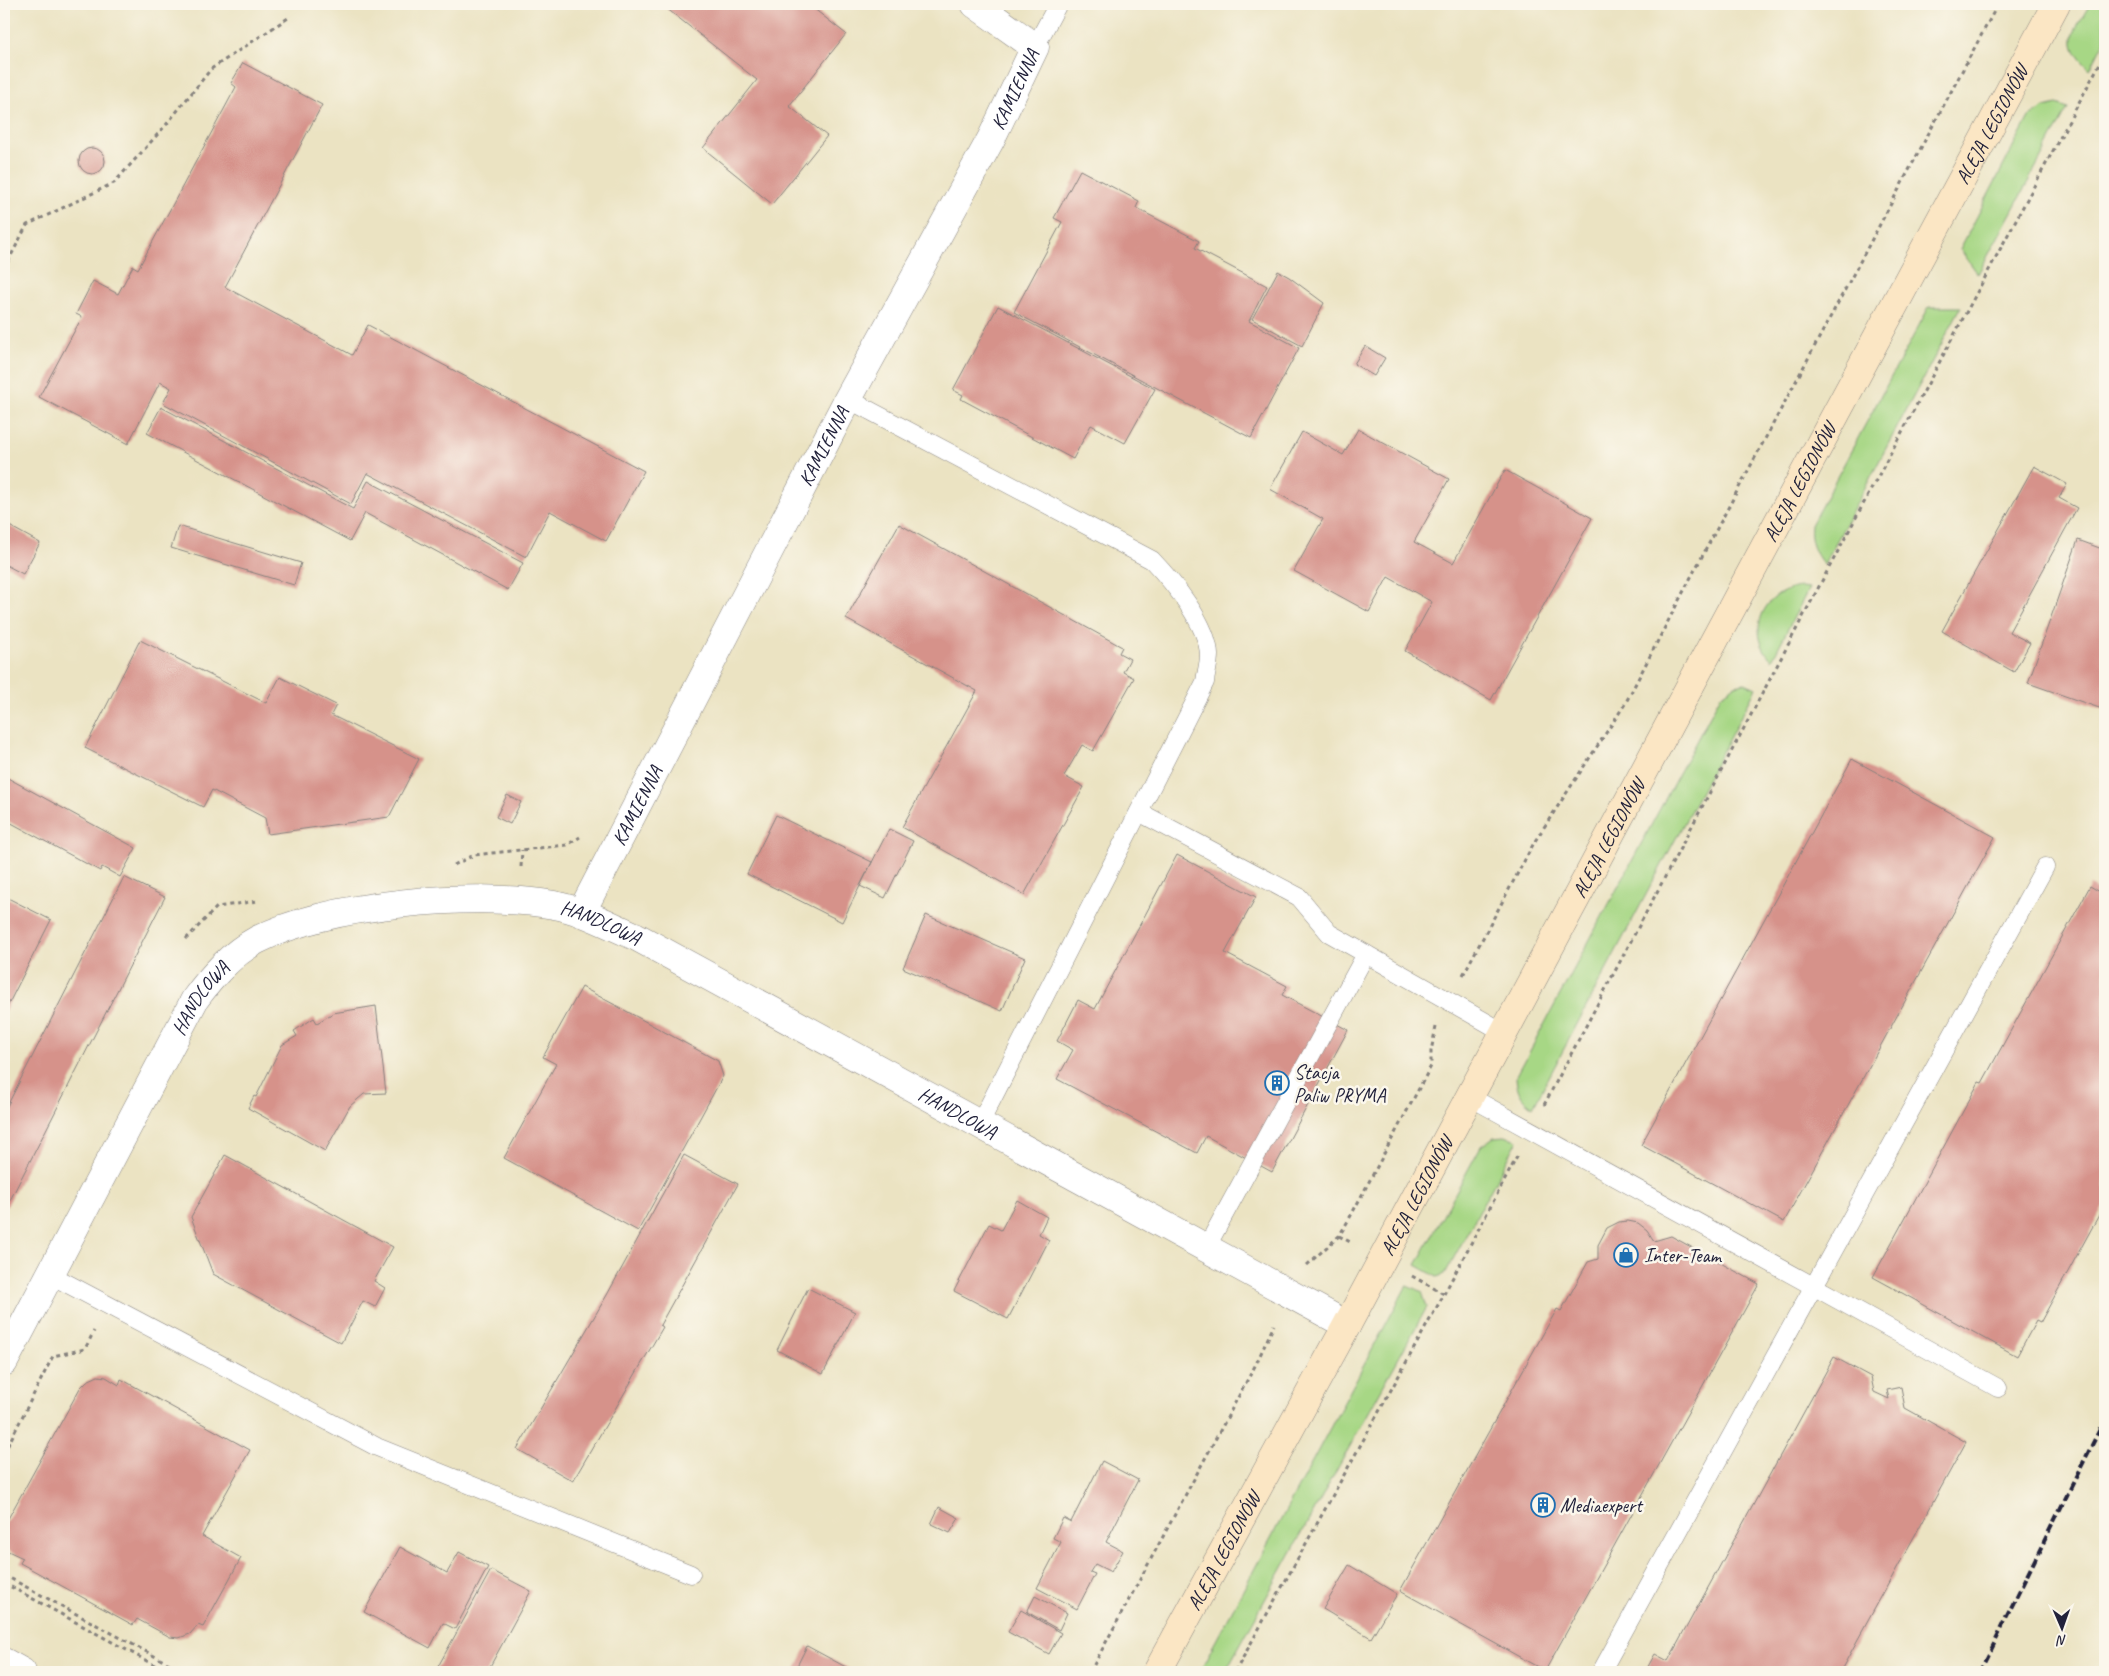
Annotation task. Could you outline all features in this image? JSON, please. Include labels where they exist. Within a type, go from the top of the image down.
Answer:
[{"type":"main road","name":"ALEJA LEGIONÓW","points":[[1158,1672],[1505,1033],[2056,4]]},
{"type":"street","name":"KAMIENNA","points":[[581,913],[848,399],[991,139],[1035,47],[974,4]]},
{"type":"street","name":"HANDLOWA","points":[[4,1362],[195,999],[215,972],[248,946],[281,930],[306,922],[339,914],[394,905],[503,900],[556,905],[581,913],[635,936],[1347,1325]]},
{"type":"street","points":[[4,1662],[22,1672]]},
{"type":"lane","points":[[1035,47],[1058,4]]},
{"type":"lane","points":[[848,399],[1152,560],[1174,583],[1200,626],[1209,654],[1206,682],[979,1125]]},
{"type":"lane","points":[[1139,812],[1299,897],[1329,933],[1505,1033]]},
{"type":"lane","points":[[1602,1672],[2045,867]]},
{"type":"lane","points":[[1206,1248],[1366,954]]},
{"type":"lane","points":[[1470,1097],[1998,1388]]},
{"type":"lane","points":[[49,1274],[377,1447],[691,1574]]},
{"type":"path","points":[[1090,1672],[1256,1364],[1300,1270],[1339,1236],[1348,1221],[1430,1066],[1434,1031],[1449,1000],[1535,840],[1625,704],[1998,4]]},
{"type":"path","points":[[4,269],[27,226],[114,183],[166,125],[211,70],[288,18]]},
{"type":"path","points":[[1235,1672],[1444,1294],[1823,579],[2105,54]]},
{"type":"path","points":[[4,1453],[53,1356],[85,1349],[108,1304]]},
{"type":"path","points":[[4,1575],[184,1672]]},
{"type":"path","points":[[4,1583],[167,1672]]},
{"type":"green space","points":[[2090,4],[2105,4],[2105,39],[2090,69],[2076,52],[2073,37]]},
{"type":"green space","points":[[2057,104],[2068,108],[1978,274],[1960,249],[2029,117],[2045,107]]},
{"type":"green space","points":[[1929,307],[1961,307],[1824,565],[1817,556],[1813,546],[1811,525]]},
{"type":"green space","points":[[1801,587],[1809,588],[1772,660],[1764,649],[1760,637],[1759,626],[1762,614],[1768,604],[1777,596],[1788,590]]},
{"type":"green space","points":[[1745,683],[1756,688],[1533,1107],[1520,1094],[1516,1077],[1721,695],[1735,685]]},
{"type":"green space","points":[[1504,1136],[1518,1140],[1445,1274],[1437,1277],[1416,1265],[1481,1146],[1494,1137]]},
{"type":"green space","points":[[1407,1285],[1422,1292],[1427,1307],[1225,1672],[1199,1672]]},
{"type":"building","points":[[661,4],[808,4],[846,34],[789,106],[827,136],[772,204],[703,148],[757,80]]},
{"type":"building","points":[[243,63],[322,105],[225,287],[352,355],[368,325],[644,471],[606,541],[550,511],[526,557],[367,473],[351,504],[163,403],[171,388],[160,382],[128,444],[39,397],[82,317],[76,314],[93,281],[118,294],[133,266],[138,269],[236,87],[231,83]]},
{"type":"building","points":[[92,148],[101,152],[105,161],[101,170],[92,174],[83,170],[79,161],[83,152]]},
{"type":"building","points":[[1080,170],[1139,201],[1136,208],[1199,241],[1195,248],[1267,286],[1249,321],[1299,348],[1251,438],[1014,312],[1062,222],[1054,218]]},
{"type":"building","points":[[1278,271],[1324,303],[1302,346],[1252,319]]},
{"type":"building","points":[[998,306],[1155,389],[1125,443],[1091,425],[1073,459],[961,399],[963,395],[953,390]]},
{"type":"building","points":[[1365,346],[1385,358],[1374,376],[1354,364]]},
{"type":"building","points":[[161,407],[353,509],[368,481],[523,563],[508,590],[365,513],[350,541],[147,433]]},
{"type":"building","points":[[1358,429],[1449,479],[1414,542],[1453,563],[1505,470],[1592,518],[1491,700],[1405,651],[1432,602],[1388,577],[1369,612],[1294,571],[1323,519],[1270,489],[1302,432],[1343,455]]},
{"type":"building","points":[[2034,466],[2067,484],[2059,498],[2077,508],[2009,632],[2030,643],[2014,672],[1942,631]]},
{"type":"building","points":[[4,523],[40,543],[23,574],[4,564]]},
{"type":"building","points":[[899,524],[1122,647],[1119,653],[1130,659],[1123,672],[1134,678],[1093,751],[1082,745],[1064,776],[1084,787],[1024,895],[902,827],[977,691],[846,619]]},
{"type":"building","points":[[178,526],[301,563],[294,585],[171,548]]},
{"type":"building","points":[[2078,540],[2105,550],[2105,710],[2028,683]]},
{"type":"building","points":[[140,640],[266,703],[280,677],[336,705],[331,715],[419,759],[389,817],[268,834],[265,818],[212,790],[203,807],[85,748]]},
{"type":"building","points":[[1852,759],[1995,837],[1784,1222],[1641,1145]]},
{"type":"building","points":[[4,776],[136,848],[120,877],[102,867],[100,871],[4,819]]},
{"type":"building","points":[[507,795],[521,802],[510,824],[496,817]]},
{"type":"building","points":[[776,815],[872,862],[842,922],[747,874]]},
{"type":"building","points":[[889,829],[913,841],[885,898],[860,886]]},
{"type":"building","points":[[1177,855],[1256,897],[1225,953],[1287,986],[1282,995],[1348,1030],[1272,1172],[1206,1136],[1197,1153],[1057,1079],[1073,1050],[1057,1041],[1078,1000],[1095,1009]]},
{"type":"building","points":[[124,877],[165,897],[4,1212],[4,1112]]},
{"type":"building","points":[[2090,886],[2105,895],[2105,1204],[2040,1323],[2036,1321],[2017,1356],[1873,1277],[1979,1082],[1982,1083]]},
{"type":"building","points":[[4,896],[51,920],[4,1013]]},
{"type":"building","points":[[926,915],[1025,958],[1002,1011],[903,968]]},
{"type":"building","points":[[582,987],[718,1061],[723,1076],[638,1231],[504,1158],[556,1064],[543,1057]]},
{"type":"building","points":[[376,1006],[386,1093],[364,1094],[350,1106],[325,1151],[248,1108],[254,1096],[256,1097],[282,1045],[297,1036],[294,1031],[314,1018],[317,1023],[333,1013]]},
{"type":"building","points":[[225,1155],[393,1247],[374,1281],[385,1288],[375,1307],[363,1301],[341,1343],[213,1274],[191,1217]]},
{"type":"building","points":[[684,1155],[738,1184],[660,1325],[663,1327],[573,1481],[517,1449],[607,1295]]},
{"type":"building","points":[[1017,1200],[1047,1217],[1039,1234],[1049,1240],[1008,1319],[954,1291],[989,1224],[1001,1230]]},
{"type":"building","name":"Mediaexpert","points":[[1619,1222],[1638,1223],[1647,1230],[1654,1241],[1671,1236],[1759,1284],[1545,1671],[1400,1591],[1557,1309],[1561,1311],[1588,1262],[1598,1259],[1598,1245],[1607,1228]]},
{"type":"building","points":[[808,1288],[855,1312],[823,1374],[777,1350]]},
{"type":"building","points":[[1834,1357],[1871,1377],[1874,1392],[1889,1399],[1887,1390],[1901,1387],[1905,1408],[1966,1442],[1840,1672],[1645,1672],[1655,1654],[1668,1661]]},
{"type":"building","points":[[98,1376],[106,1377],[119,1385],[121,1379],[250,1450],[202,1536],[241,1558],[203,1627],[198,1625],[190,1634],[179,1638],[170,1637],[137,1619],[133,1625],[20,1563],[23,1558],[8,1551],[4,1543],[4,1526],[80,1388],[87,1381]]},
{"type":"building","points":[[1102,1461],[1138,1480],[1106,1542],[1123,1551],[1111,1572],[1095,1564],[1090,1572],[1095,1574],[1077,1609],[1037,1588],[1061,1542],[1053,1538],[1063,1518],[1071,1522]]},
{"type":"building","points":[[939,1507],[959,1518],[950,1533],[931,1524]]},
{"type":"building","points":[[400,1547],[447,1573],[459,1552],[488,1567],[455,1629],[443,1623],[430,1648],[364,1612]]},
{"type":"building","points":[[1349,1565],[1397,1594],[1371,1638],[1323,1609]]},
{"type":"building","points":[[491,1570],[531,1591],[487,1672],[435,1672]]},
{"type":"building","points":[[1035,1596],[1067,1613],[1059,1630],[1027,1612]]},
{"type":"building","points":[[1021,1610],[1061,1633],[1049,1654],[1008,1632]]},
{"type":"building","points":[[807,1646],[842,1665],[856,1672],[794,1672]]},
{"type":"railway","points":[[1979,1672],[2105,1419]]},
{"type":"place","name":"Stacja Paliw PRYMA","points":[[1277,1083]]},
{"type":"place","name":"Inter-Team","points":[[1626,1255]]},
{"type":"place","name":"Mediaexpert","points":[[1543,1505]]}]
